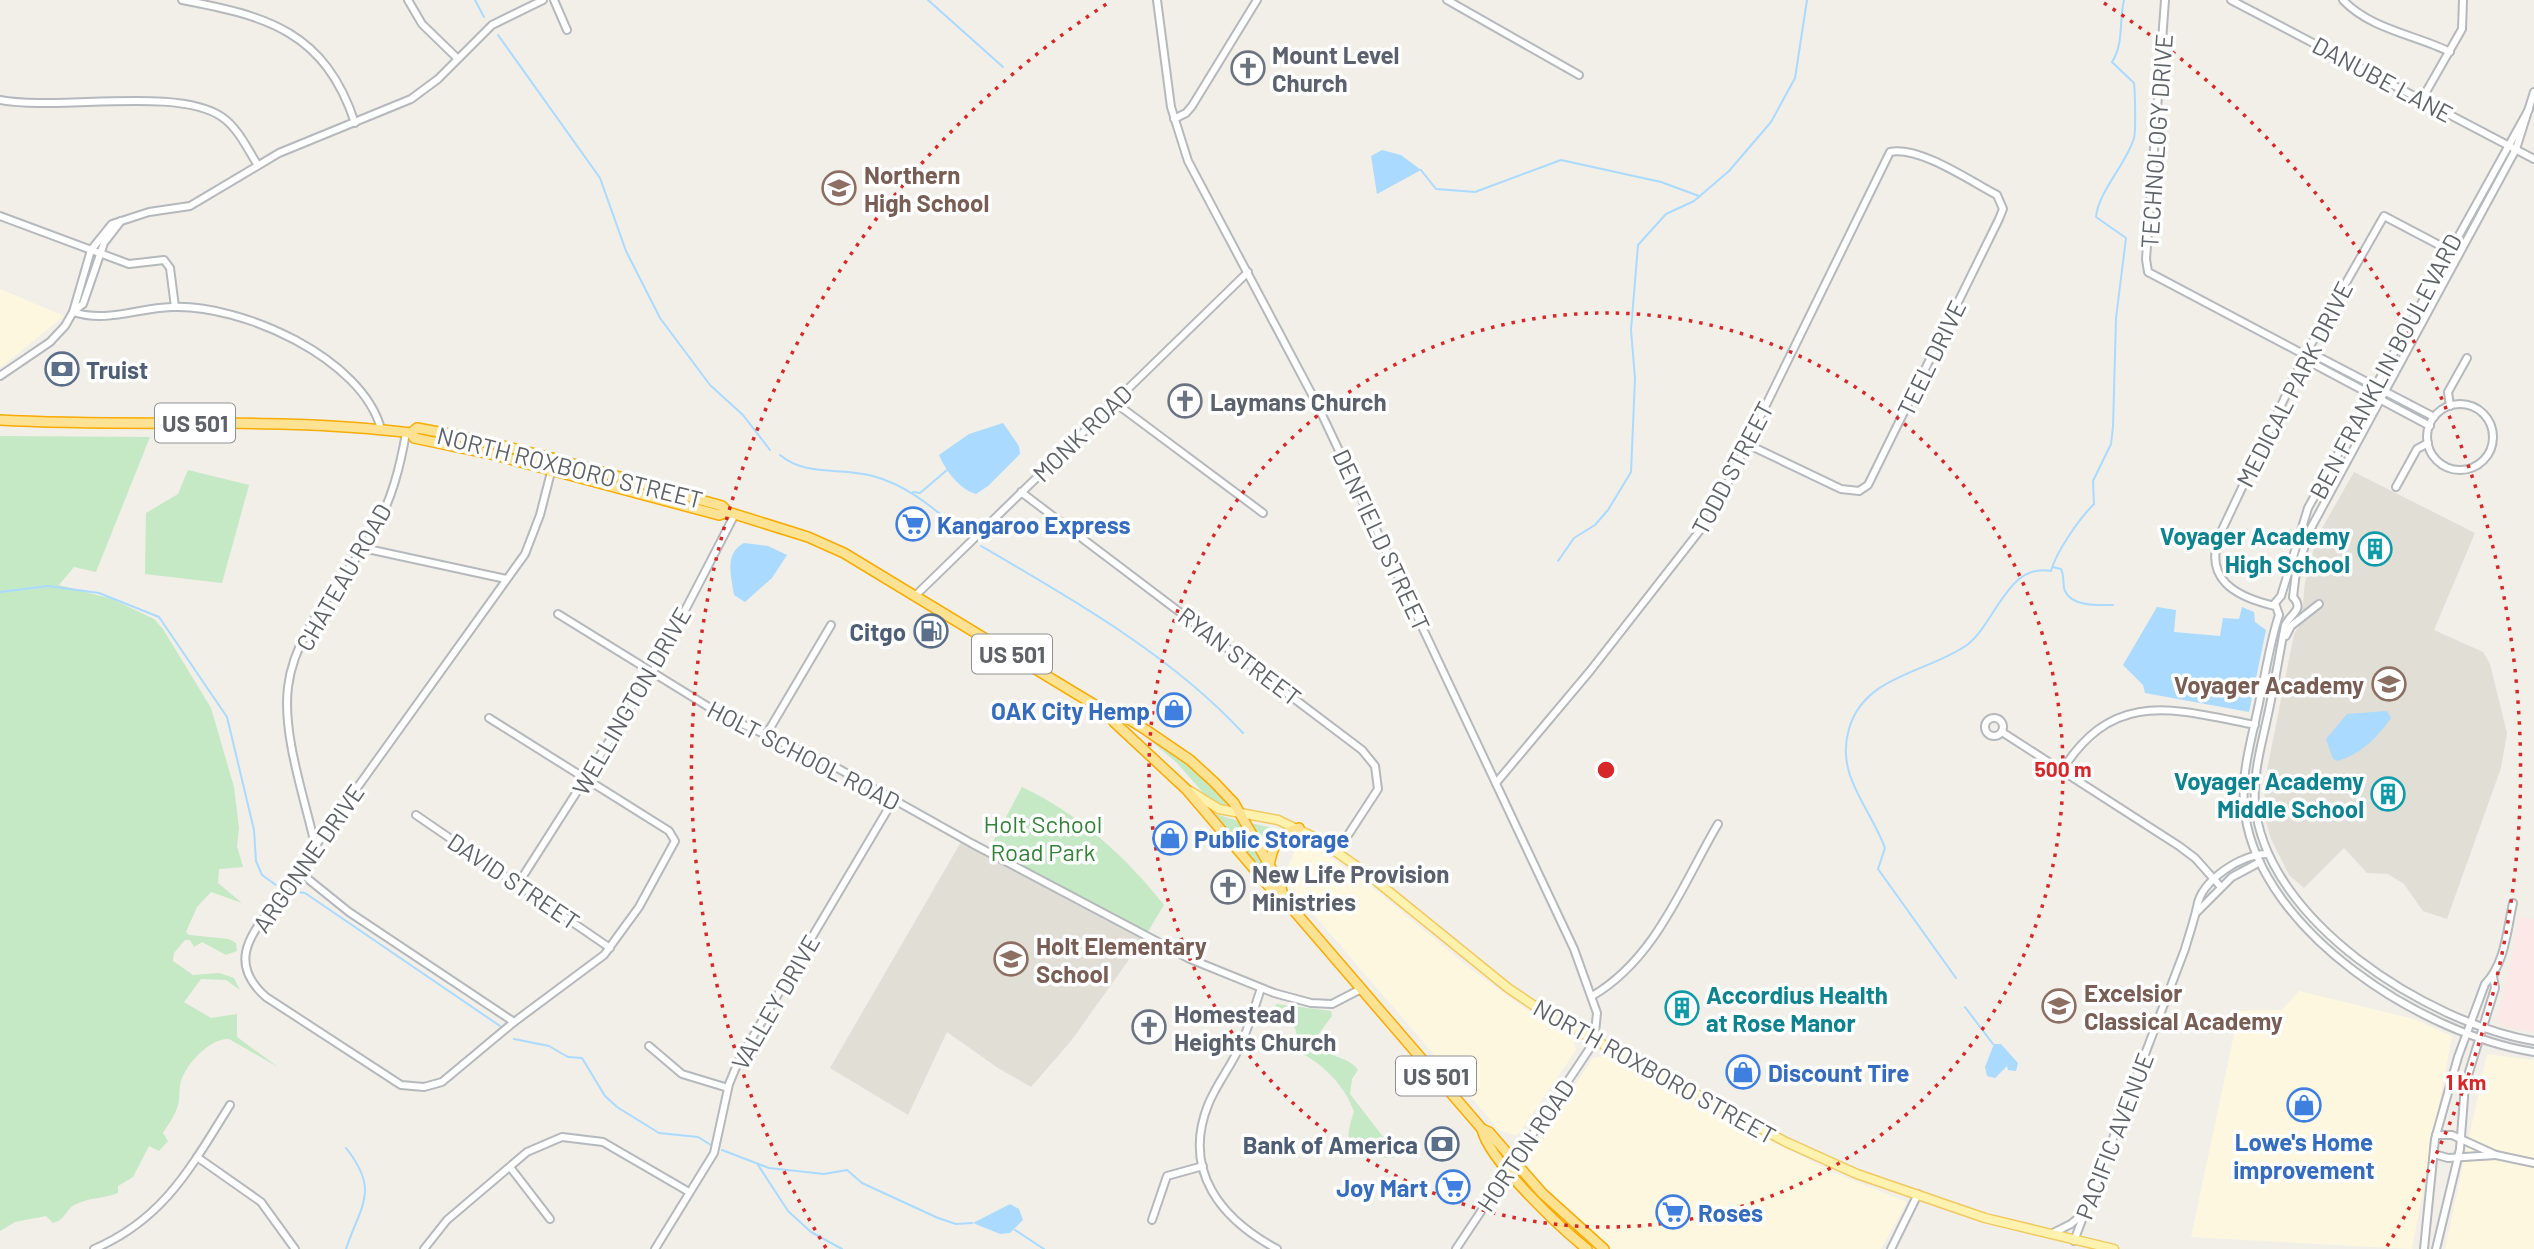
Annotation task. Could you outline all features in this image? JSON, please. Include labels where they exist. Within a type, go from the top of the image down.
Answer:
[{"type":"highway","name":"NORTH ROXBORO STREET","points":[[0,420],[296,424],[381,429],[409,433],[414,438],[495,456],[719,515],[731,513]]},
{"type":"highway","name":"NORTH ROXBORO STREET","points":[[409,433],[417,428],[552,458],[722,506],[731,513],[832,547],[916,595],[1108,713],[1114,722],[1187,790]]},
{"type":"highway","points":[[495,456],[507,454],[543,463],[552,458]]},
{"type":"highway","points":[[551,472],[557,467],[603,478],[609,475]]},
{"type":"highway","name":"NORTH ROXBORO STREET","points":[[1108,713],[1119,713],[1190,760],[1226,794],[1239,812]]},
{"type":"highway","name":"US 501","points":[[1187,790],[1273,891],[1283,895]]},
{"type":"highway","name":"US 501","points":[[1239,812],[1280,884],[1283,895],[1482,1129],[1483,1138],[1581,1231],[1604,1249]]},
{"type":"highway","points":[[1269,866],[1277,840],[1288,831],[1299,828]]},
{"type":"highway","name":"US 501","points":[[1510,1165],[1563,1228],[1586,1249]]},
{"type":"main road","name":"NORTH ROXBORO STREET","points":[[1187,790],[1215,807],[1269,817],[1299,828],[1338,852],[1508,988],[1594,1042],[1834,1165],[2048,1236],[2114,1249]]},
{"type":"street","points":[[182,0],[261,18],[310,47],[336,78],[355,123]]},
{"type":"street","points":[[408,0],[422,24],[457,58]]},
{"type":"street","points":[[73,312],[91,250],[102,233],[121,221],[149,212],[190,206],[257,164],[421,93],[498,21],[543,0]]},
{"type":"street","points":[[554,0],[567,30]]},
{"type":"street","name":"DENFIELD STREET","points":[[1157,0],[1174,119],[1195,175],[1318,404],[1574,949],[1598,1018],[1594,1042]]},
{"type":"street","points":[[1174,119],[1186,113],[1192,106],[1257,0]]},
{"type":"street","points":[[1447,0],[1579,75]]},
{"type":"street","name":"TECHNOLOGY DRIVE","points":[[2165,0],[2146,260],[2148,272],[2305,355],[2312,363],[2430,426]]},
{"type":"street","name":"DANUBE LANE","points":[[2231,0],[2534,159]]},
{"type":"street","points":[[2343,0],[2354,9],[2408,37],[2450,52]]},
{"type":"street","points":[[2422,99],[2462,29],[2463,0]]},
{"type":"street","points":[[2529,108],[2533,97]]},
{"type":"street","points":[[0,100],[37,105],[99,101],[189,106],[216,114],[228,122],[257,164]]},
{"type":"street","name":"BEN FRANKLIN BOULEVARD","points":[[2281,596],[2301,524],[2506,144],[2529,108]]},
{"type":"street","name":"BEN FRANKLIN BOULEVARD","points":[[2292,597],[2311,528],[2516,149],[2529,108]]},
{"type":"street","name":"TEEL DRIVE","points":[[1747,444],[1841,489],[1859,491],[1874,476],[2003,209],[1997,195],[1916,154],[1902,150],[1890,152]]},
{"type":"street","name":"TODD STREET","points":[[1496,783],[1689,547],[1712,515],[1890,152]]},
{"type":"street","points":[[0,216],[129,264],[161,260],[168,262],[175,307]]},
{"type":"street","name":"MEDICAL PARK DRIVE","points":[[2275,606],[2243,598],[2229,587],[2217,569],[2216,549],[2221,532],[2305,355],[2384,216],[2458,255]]},
{"type":"street","points":[[0,376],[56,337],[73,312],[83,304],[100,254],[121,221]]},
{"type":"street","name":"MONK ROAD","points":[[916,595],[1248,272]]},
{"type":"street","points":[[73,312],[100,318],[175,307],[237,315],[287,335],[336,369],[363,392],[374,407],[381,429]]},
{"type":"street","name":"TECHNOLOGY DRIVE","points":[[2305,355],[2315,355],[2386,389],[2434,417]]},
{"type":"street","points":[[2450,406],[2448,392],[2467,358]]},
{"type":"street","points":[[1114,402],[1263,513]]},
{"type":"street","points":[[2450,406],[2472,407],[2484,415],[2493,436],[2486,457],[2467,469],[2452,469],[2439,462],[2428,443],[2434,417],[2450,406]]},
{"type":"street","name":"CHATEAU ROAD","points":[[315,845],[291,737],[288,687],[298,650],[312,623],[363,548],[391,494],[409,433]]},
{"type":"street","points":[[2396,487],[2417,449],[2428,443]]},
{"type":"street","name":"ARGONNE DRIVE","points":[[551,472],[533,539],[250,939],[244,955],[248,979],[266,997],[390,1081],[407,1087],[442,1083],[514,1022],[588,968],[610,948],[639,908],[675,841],[668,831],[586,779]]},
{"type":"street","name":"RYAN STREET","points":[[1021,492],[1362,750],[1375,766],[1378,789],[1338,852]]},
{"type":"street","name":"WELLINGTON DRIVE","points":[[519,884],[652,674],[731,513]]},
{"type":"street","points":[[363,548],[506,579]]},
{"type":"street","points":[[2534,1041],[2504,1036],[2472,1024],[2415,996],[2349,951],[2292,892],[2268,854],[2257,821],[2255,780],[2281,648],[2289,617],[2298,606],[2292,597],[2281,596],[2275,606],[2279,615],[2244,772],[2243,802],[2259,863],[2278,895],[2343,961],[2415,1009],[2494,1045],[2534,1052]]},
{"type":"street","points":[[2281,648],[2291,626],[2319,604]]},
{"type":"street","name":"HOLT SCHOOL ROAD","points":[[558,614],[720,714],[830,764],[1173,951],[1294,999],[1327,1005],[1342,1001],[1361,989]]},
{"type":"street","points":[[2279,615],[2289,617]]},
{"type":"street","points":[[766,735],[831,625]]},
{"type":"street","points":[[2061,772],[2075,751],[2098,728],[2135,711],[2170,709],[2255,725]]},
{"type":"street","points":[[489,718],[586,779]]},
{"type":"street","points":[[2002,732],[2179,846],[2221,887]]},
{"type":"street","name":"VALLEY DRIVE","points":[[655,1249],[718,1142],[728,1088],[739,1060],[894,799]]},
{"type":"street","name":"DAVID STREET","points":[[416,815],[610,948]]},
{"type":"street","points":[[1592,996],[1617,976],[1660,930],[1718,824]]},
{"type":"street","points":[[2256,854],[2268,854]]},
{"type":"street","name":"PACIFIC AVENUE","points":[[2074,1241],[2202,897],[2215,880],[2256,854]]},
{"type":"street","name":"PACIFIC AVENUE","points":[[2197,912],[2221,887],[2259,863],[2268,854]]},
{"type":"street","points":[[302,867],[307,879],[349,912],[514,1022]]},
{"type":"street","points":[[2424,1249],[2436,1135],[2485,984],[2493,976],[2503,951],[2513,903]]},
{"type":"street","points":[[2436,1249],[2459,1157],[2465,1085],[2495,988],[2493,976]]},
{"type":"street","points":[[1261,988],[1241,1045],[1206,1109],[1201,1145],[1203,1166],[1214,1195],[1231,1218],[1245,1231],[1277,1249]]},
{"type":"street","name":"HORTON ROAD","points":[[1456,1249],[1594,1042]]},
{"type":"street","points":[[649,1046],[682,1074],[728,1088]]},
{"type":"street","points":[[94,1249],[132,1230],[155,1211],[171,1194],[230,1105]]},
{"type":"street","points":[[2436,1135],[2452,1135],[2496,1155],[2534,1163]]},
{"type":"street","points":[[424,1249],[442,1225],[510,1167],[546,1142],[562,1137],[578,1137],[610,1146],[690,1192]]},
{"type":"street","points":[[2434,1154],[2459,1157],[2496,1155]]},
{"type":"street","points":[[197,1157],[261,1202],[295,1249]]},
{"type":"street","points":[[1152,1220],[1167,1176],[1203,1166]]},
{"type":"street","points":[[510,1167],[550,1219]]},
{"type":"street","points":[[1891,1249],[1917,1194]]},
{"type":"street","points":[[2048,1236],[2071,1224],[2088,1208]]},
{"type":"shaded area","points":[[0,289],[64,316],[0,368]]},
{"type":"shaded area","name":"Voyager Academy","points":[[2354,472],[2475,533],[2434,630],[2483,652],[2490,664],[2507,733],[2501,768],[2447,919],[2423,911],[2404,884],[2388,874],[2367,873],[2344,848],[2304,888],[2289,875],[2271,839],[2266,821],[2264,785],[2294,634],[2301,623],[2305,582],[2317,537]]},
{"type":"shaded area","points":[[1301,837],[1367,883],[1468,967],[1527,1010],[1574,1039],[1576,1050],[1517,1136],[1499,1130],[1283,879]]},
{"type":"shaded area","name":"Holt Elementary School","points":[[961,842],[1143,940],[1071,1041],[1031,1087],[998,1068],[947,1032],[908,1115],[830,1068]]},
{"type":"shaded area","points":[[2518,917],[2534,919],[2534,1032],[2501,1026],[2497,1019],[2512,959]]},
{"type":"shaded area","points":[[2299,991],[2414,1019],[2452,1036],[2412,1249],[2191,1237],[2239,1011],[2282,1010]]},
{"type":"shaded area","points":[[2487,1054],[2534,1060],[2534,1249],[2445,1249]]},
{"type":"shaded area","points":[[1606,1055],[1832,1172],[1907,1202],[1881,1249],[1613,1249],[1563,1205],[1528,1167],[1527,1155],[1593,1058]]},
{"type":"green space","points":[[0,436],[150,437],[96,572],[74,567],[59,585],[112,599],[154,619],[163,629],[211,708],[234,787],[239,828],[237,846],[243,867],[219,869],[218,883],[242,903],[211,892],[197,907],[186,932],[189,935],[229,939],[236,943],[237,951],[226,955],[202,942],[194,947],[190,940],[185,940],[174,953],[173,961],[193,975],[219,973],[234,978],[240,990],[226,980],[201,979],[184,1002],[211,1018],[237,1014],[237,1037],[278,1067],[229,1039],[214,1043],[193,1060],[184,1075],[176,1112],[163,1133],[168,1141],[159,1151],[149,1146],[133,1177],[118,1186],[118,1193],[74,1205],[60,1220],[53,1223],[46,1216],[15,1222],[0,1231]]},
{"type":"green space","points":[[188,470],[249,485],[222,583],[145,574],[146,513],[178,494]]},
{"type":"green space","points":[[1142,733],[1190,764],[1211,784],[1228,807],[1207,797],[1177,763]]},
{"type":"green space","name":"Holt School Road Park","points":[[1022,787],[1082,823],[1117,853],[1149,887],[1164,905],[1147,933],[989,849]]},
{"type":"green space","points":[[1215,814],[1239,821],[1272,879],[1269,881]]},
{"type":"green space","points":[[1250,823],[1282,830],[1267,851]]},
{"type":"green space","points":[[1276,1004],[1331,1011],[1332,1016],[1317,1036],[1326,1050],[1348,1061],[1358,1070],[1352,1079],[1350,1094],[1397,1155],[1393,1158],[1369,1156],[1354,1150],[1349,1136],[1354,1112],[1350,1101],[1326,1070],[1304,1055],[1281,1047],[1290,1042],[1296,1033],[1295,1028],[1274,1010]]},
{"type":"water","points":[[1382,150],[1401,155],[1421,170],[1377,194],[1371,156]]},
{"type":"water","points":[[1003,423],[1019,446],[1020,454],[988,486],[976,494],[970,492],[954,479],[939,455],[969,434]]},
{"type":"water","points":[[744,543],[768,546],[787,555],[772,578],[745,602],[734,595],[730,566],[734,553]]},
{"type":"water","points":[[2157,607],[2176,610],[2174,632],[2220,636],[2223,618],[2239,619],[2242,607],[2254,612],[2255,622],[2266,630],[2249,712],[2145,693],[2143,685],[2123,665]]},
{"type":"water","points":[[2387,711],[2391,718],[2368,744],[2347,758],[2338,761],[2333,759],[2326,739],[2347,714]]},
{"type":"water","points":[[1994,1044],[2001,1044],[2018,1063],[2016,1071],[2008,1070],[2007,1066],[1995,1078],[1987,1076],[1985,1067]]},
{"type":"water","points":[[1010,1204],[1019,1209],[1023,1220],[1010,1233],[1000,1234],[973,1223]]},
{"type":"waterway","points":[[475,0],[484,17]]},
{"type":"waterway","points":[[928,0],[1003,67]]},
{"type":"waterway","points":[[1558,561],[1574,538],[1595,525],[1608,510],[1631,472],[1635,378],[1631,330],[1638,245],[1666,214],[1694,201],[1729,171],[1771,122],[1795,78],[1807,0]]},
{"type":"waterway","points":[[1956,978],[1878,869],[1885,848],[1850,776],[1846,746],[1849,729],[1857,711],[1868,697],[1899,677],[1967,645],[2013,585],[2036,571],[2051,571],[2069,536],[2094,504],[2093,481],[2111,444],[2116,318],[2126,238],[2096,217],[2102,198],[2135,134],[2134,83],[2112,62],[2120,40],[2124,0]]},
{"type":"waterway","points":[[498,35],[600,178],[626,251],[660,318],[710,385],[743,415],[770,450]]},
{"type":"waterway","points":[[1421,170],[1436,189],[1475,192],[1561,160],[1661,182],[1699,196]]},
{"type":"waterway","points":[[780,455],[790,462],[812,469],[861,473],[886,480],[922,500],[965,534]]},
{"type":"waterway","points":[[913,492],[920,493],[947,470]]},
{"type":"waterway","points":[[981,546],[1119,630],[1184,678],[1243,733]]},
{"type":"waterway","points":[[2053,567],[2061,569],[2065,591],[2073,600],[2086,604],[2113,605]]},
{"type":"waterway","points":[[0,592],[48,586],[99,593],[159,617],[227,717],[254,830],[256,861],[262,875],[276,885]]},
{"type":"waterway","points":[[292,891],[305,893],[500,1026]]},
{"type":"waterway","points":[[1965,1007],[1993,1044]]},
{"type":"waterway","points":[[514,1039],[549,1046],[568,1057],[582,1058],[605,1096],[617,1107],[659,1133],[698,1137],[711,1145]]},
{"type":"waterway","points":[[346,1148],[356,1163],[365,1187],[362,1209],[346,1249]]},
{"type":"waterway","points":[[722,1150],[769,1168],[824,1174],[847,1170],[862,1183],[938,1218],[956,1224],[972,1223]]},
{"type":"waterway","points":[[758,1165],[788,1211],[811,1232],[842,1249]]},
{"type":"waterway","points":[[1015,1230],[1044,1249]]},
{"type":"place","name":"Mount Level Church","points":[[1248,68]]},
{"type":"place","name":"Northern High School","points":[[839,188]]},
{"type":"place","name":"Truist","points":[[62,369]]},
{"type":"place","name":"Laymans Church","points":[[1185,401]]},
{"type":"place","name":"Kangaroo Express","points":[[913,524]]},
{"type":"place","name":"Voyager Academy High School","points":[[2375,549]]},
{"type":"place","name":"Citgo","points":[[931,631]]},
{"type":"place","name":"Voyager Academy","points":[[2389,684]]},
{"type":"place","name":"OAK City Hemp","points":[[1174,710]]},
{"type":"place","name":"Voyager Academy Middle School","points":[[2388,794]]},
{"type":"place","name":"Public Storage","points":[[1170,838]]},
{"type":"place","name":"New Life Provision Ministries","points":[[1228,887]]},
{"type":"place","name":"Holt Elementary School","points":[[1011,959]]},
{"type":"place","name":"Excelsior Classical Academy","points":[[2059,1006]]},
{"type":"place","name":"Accordius Health at Rose Manor","points":[[1682,1008]]},
{"type":"place","name":"Homestead Heights Church","points":[[1149,1027]]},
{"type":"place","name":"Discount Tire","points":[[1743,1072]]},
{"type":"place","name":"Lowe's Home improvement","points":[[2304,1105]]},
{"type":"place","name":"Bank of America","points":[[1442,1144]]},
{"type":"place","name":"Joy Mart","points":[[1453,1187]]},
{"type":"place","name":"Roses","points":[[1673,1212]]}]
